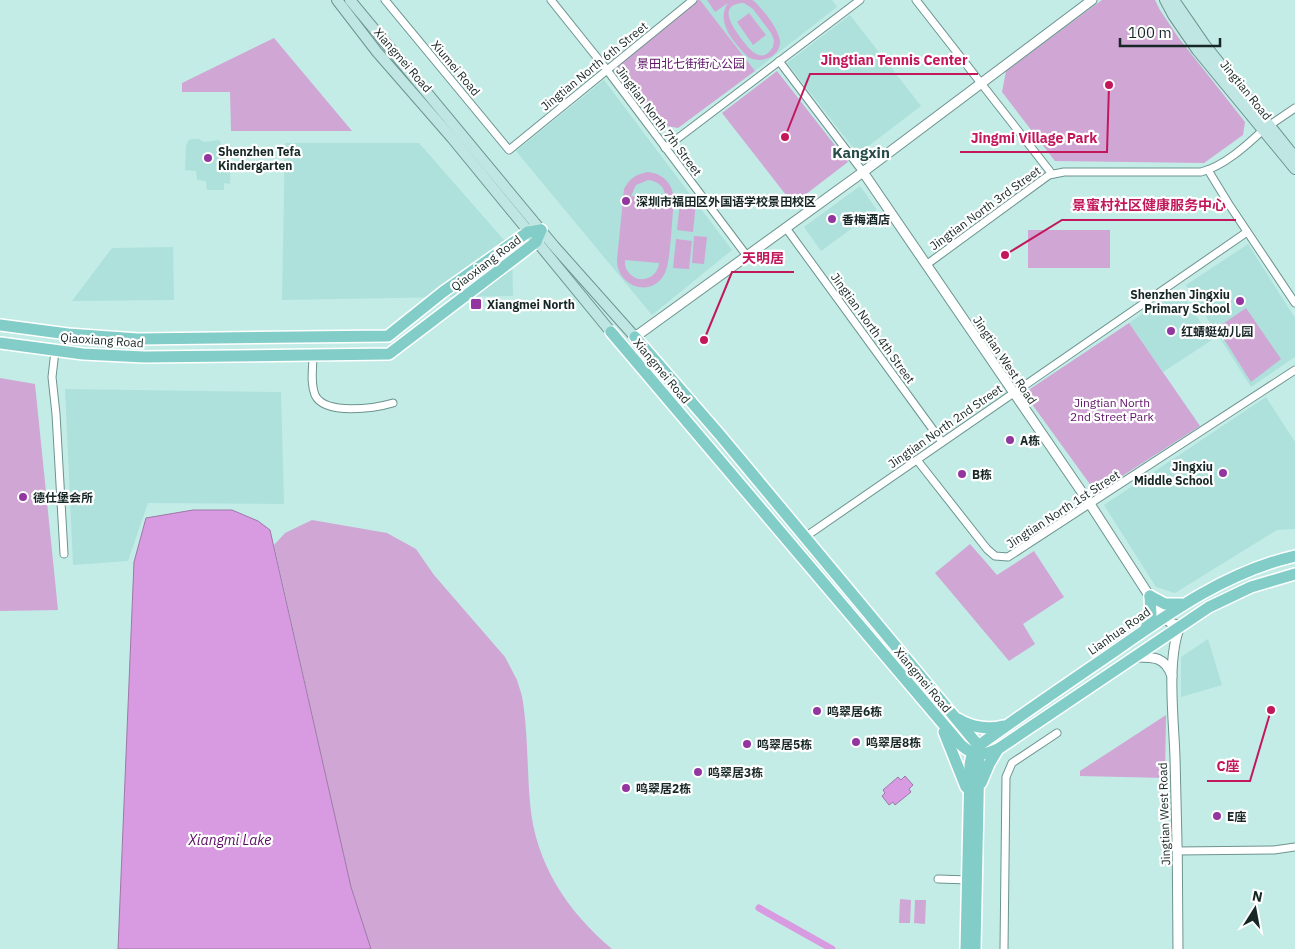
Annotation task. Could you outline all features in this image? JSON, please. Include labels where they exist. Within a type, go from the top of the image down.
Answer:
[{"type":"main road","points":[[332,0],[344,11]]},
{"type":"main road","name":"Xiangmei Road","points":[[337,0],[344,11],[452,138],[611,332],[961,745],[976,752]]},
{"type":"main road","name":"Jingtian Road","points":[[1165,0],[1197,50],[1266,128],[1295,157]]},
{"type":"main road","name":"Jingtian Road","points":[[1174,0],[1295,169]]},
{"type":"main road","name":"Xiangmei Road","points":[[352,2],[541,230],[720,435],[972,737],[976,752]]},
{"type":"main road","name":"Qiaoxiang Road","points":[[0,325],[68,334],[138,339],[388,336],[443,292],[528,232],[541,230]]},
{"type":"main road","name":"Qiaoxiang Road","points":[[0,343],[55,351],[154,357],[389,354],[536,242],[541,230]]},
{"type":"main road","points":[[611,332],[635,337]]},
{"type":"main road","points":[[622,345],[635,337]]},
{"type":"main road","points":[[709,448],[708,437],[713,434],[720,435]]},
{"type":"main road","name":"Lianhua Road","points":[[976,752],[1012,722],[1187,602],[1238,575],[1263,565],[1295,556]]},
{"type":"main road","points":[[976,752],[998,749],[1209,607],[1262,583],[1295,574]]},
{"type":"main road","points":[[1150,596],[1168,605],[1187,602]]},
{"type":"main road","points":[[1146,629],[1151,616],[1150,596]]},
{"type":"main road","points":[[1053,694],[1052,700],[1057,706],[1061,707]]},
{"type":"main road","points":[[934,713],[958,765],[966,788],[969,805]]},
{"type":"main road","points":[[956,718],[968,724],[997,728],[1012,722]]},
{"type":"main road","points":[[978,795],[986,771],[998,749]]},
{"type":"main road","points":[[966,949],[978,795],[976,752]]},
{"type":"main road","points":[[975,949],[969,805],[970,763],[976,752]]},
{"type":"street","name":"Xiumei Road","points":[[385,0],[509,150]]},
{"type":"street","name":"Jingtian North 7th Street","points":[[551,0],[607,70],[747,256]]},
{"type":"street","name":"Jingtian North 6th Street","points":[[509,150],[693,0]]},
{"type":"street","points":[[665,148],[860,0]]},
{"type":"street","points":[[916,0],[1052,174]]},
{"type":"street","points":[[635,337],[863,172],[1092,0]]},
{"type":"street","name":"Jingtian West Road","points":[[779,61],[863,172],[1090,504],[1163,617]]},
{"type":"street","name":"Jingtian North 3rd Street","points":[[926,265],[1042,178],[1064,172],[1192,173],[1208,170],[1295,108]]},
{"type":"street","points":[[1208,170],[1295,304]]},
{"type":"street","name":"Jingtian North 4th Street","points":[[788,226],[944,441]]},
{"type":"street","name":"Jingtian North 2nd Street","points":[[805,537],[1247,232]]},
{"type":"street","points":[[55,351],[52,377],[64,554]]},
{"type":"street","points":[[313,355],[313,387],[318,399],[323,404],[337,408],[371,408],[393,403]]},
{"type":"street","name":"Jingtian North 1st Street","points":[[917,460],[987,549],[998,558],[1008,558],[1295,370]]},
{"type":"street","points":[[1163,617],[1171,623],[1180,626]]},
{"type":"street","name":"Jingtian West Road","points":[[1178,949],[1178,851],[1172,679],[1176,641],[1180,626]]},
{"type":"street","points":[[1134,657],[1162,660],[1169,667],[1172,679]]},
{"type":"street","points":[[1004,949],[1006,777],[1012,763],[1057,733]]},
{"type":"street","points":[[1178,851],[1274,850],[1295,846]]},
{"type":"street","points":[[938,879],[972,880]]},
{"type":"shaded area","points":[[700,0],[832,0],[837,7],[755,71]]},
{"type":"shaded area","points":[[850,15],[921,106],[858,154],[787,63]]},
{"type":"shaded area","name":"深圳市福田区外国语学校景田校区","points":[[604,80],[732,250],[652,315],[516,151]]},
{"type":"shaded area","name":"Shenzhen Tefa Kindergarten","points":[[192,139],[199,139],[204,142],[219,140],[222,145],[231,145],[230,184],[224,183],[224,190],[207,190],[206,181],[197,180],[196,171],[185,170],[186,145]]},
{"type":"shaded area","points":[[285,143],[419,143],[512,249],[513,296],[282,300]]},
{"type":"shaded area","points":[[860,186],[877,210],[821,251],[804,227]]},
{"type":"shaded area","name":"Shenzhen Jingxiu Primary School","points":[[1248,244],[1295,318],[1295,357],[1251,387],[1186,285]]},
{"type":"shaded area","points":[[173,247],[174,300],[72,301],[112,248]]},
{"type":"shaded area","name":"红蜻蜓幼儿园","points":[[1179,289],[1212,340],[1163,372],[1129,323]]},
{"type":"shaded area","points":[[65,389],[281,392],[284,504],[148,503],[128,561],[73,565]]},
{"type":"shaded area","name":"Jingxiu Middle School","points":[[1266,397],[1295,442],[1295,529],[1277,530],[1175,593],[1156,587],[1104,505]]},
{"type":"shaded area","points":[[1208,639],[1222,685],[1181,697],[1181,657]]},
{"type":"green space","name":"景田北七街街心公园","points":[[700,0],[755,71],[678,128],[660,125],[617,67]]},
{"type":"green space","points":[[707,0],[754,1],[776,30],[780,41],[777,52],[767,59],[761,60],[748,57],[732,39],[725,25],[724,17],[728,3],[715,12]],"holes":[[[744,3],[753,9],[774,40],[773,47],[769,53],[764,55],[755,54],[747,46],[733,27],[729,16],[731,7],[736,4]]]},
{"type":"green space","points":[[1102,0],[1155,0],[1178,37],[1245,122],[1243,135],[1204,163],[1055,161],[1002,92],[1006,71]]},
{"type":"green space","points":[[749,13],[766,35],[753,45],[737,22]]},
{"type":"green space","points":[[274,38],[352,131],[231,131],[230,92],[182,92],[182,83]]},
{"type":"green space","points":[[777,71],[848,162],[793,204],[722,113]]},
{"type":"green space","points":[[644,173],[653,173],[663,177],[672,189],[674,200],[670,248],[665,273],[652,286],[644,287],[629,283],[623,277],[617,260],[624,189],[633,177]],"holes":[[[648,180],[655,182],[663,188],[665,199],[631,196],[636,185]],[[625,260],[659,263],[659,264],[652,276],[646,279],[638,279],[628,272]]]},
{"type":"green space","points":[[680,202],[696,203],[693,232],[677,230]]},
{"type":"green space","points":[[1028,230],[1110,230],[1110,268],[1028,268]]},
{"type":"green space","points":[[694,236],[707,237],[704,264],[692,263]]},
{"type":"green space","points":[[676,239],[692,241],[689,269],[673,268]]},
{"type":"green space","points":[[1246,308],[1281,359],[1251,382],[1217,328]]},
{"type":"green space","name":"Jingtian North 2nd Street Park","points":[[1129,323],[1200,426],[1102,489],[1092,487],[1029,400],[1030,389]]},
{"type":"green space","name":"德仕堡会所","points":[[0,378],[35,384],[58,610],[0,611]]},
{"type":"green space","points":[[312,520],[387,533],[416,549],[434,575],[505,657],[517,680],[522,696],[533,825],[546,866],[556,884],[581,919],[612,949],[371,949],[351,887],[274,545],[285,533]]},
{"type":"green space","points":[[970,544],[997,575],[1034,551],[1064,597],[1023,624],[1035,644],[1009,661],[935,573]]},
{"type":"green space","points":[[1166,715],[1165,778],[1080,776],[1080,771]]},
{"type":"green space","points":[[900,899],[911,900],[910,923],[899,923]]},
{"type":"green space","points":[[915,900],[926,900],[925,924],[914,923]]},
{"type":"water","name":"Xiangmi Lake","points":[[193,510],[232,510],[258,521],[270,530],[351,887],[371,949],[118,949],[134,562],[146,518]]},
{"type":"water","points":[[905,776],[913,785],[909,789],[911,792],[895,805],[893,802],[889,805],[882,796],[885,793],[883,790],[898,777],[901,780]]},
{"type":"waterway","points":[[759,908],[832,949]]},
{"type":"place","name":"Jingmi Village Park","points":[[1109,85]]},
{"type":"place","name":"Jingtian Tennis Center","points":[[785,137]]},
{"type":"place","name":"Shenzhen Tefa Kindergarten","points":[[208,158]]},
{"type":"place","name":"深圳市福田区外国语学校景田校区","points":[[626,201]]},
{"type":"place","name":"香梅酒店","points":[[832,219]]},
{"type":"place","name":"景蜜村社区健康服务中心","points":[[1005,255]]},
{"type":"place","name":"Shenzhen Jingxiu Primary School","points":[[1240,301]]},
{"type":"place","name":"Xiangmei North","points":[[476,304]]},
{"type":"place","name":"红蜻蜓幼儿园","points":[[1171,331]]},
{"type":"place","name":"天明居","points":[[704,340]]},
{"type":"place","name":"A栋","points":[[1010,440]]},
{"type":"place","name":"Jingxiu Middle School","points":[[1223,473]]},
{"type":"place","name":"B栋","points":[[962,474]]},
{"type":"place","name":"德仕堡会所","points":[[23,497]]},
{"type":"place","name":"C座","points":[[1271,710]]},
{"type":"place","name":"鸣翠居6栋","points":[[817,711]]},
{"type":"place","name":"鸣翠居8栋","points":[[856,742]]},
{"type":"place","name":"鸣翠居5栋","points":[[747,744]]},
{"type":"place","name":"鸣翠居3栋","points":[[698,772]]},
{"type":"place","name":"鸣翠居2栋","points":[[626,788]]},
{"type":"place","name":"E座","points":[[1217,816]]},
{"type":"district","name":"Kangxin","points":[[861,152]]}]
